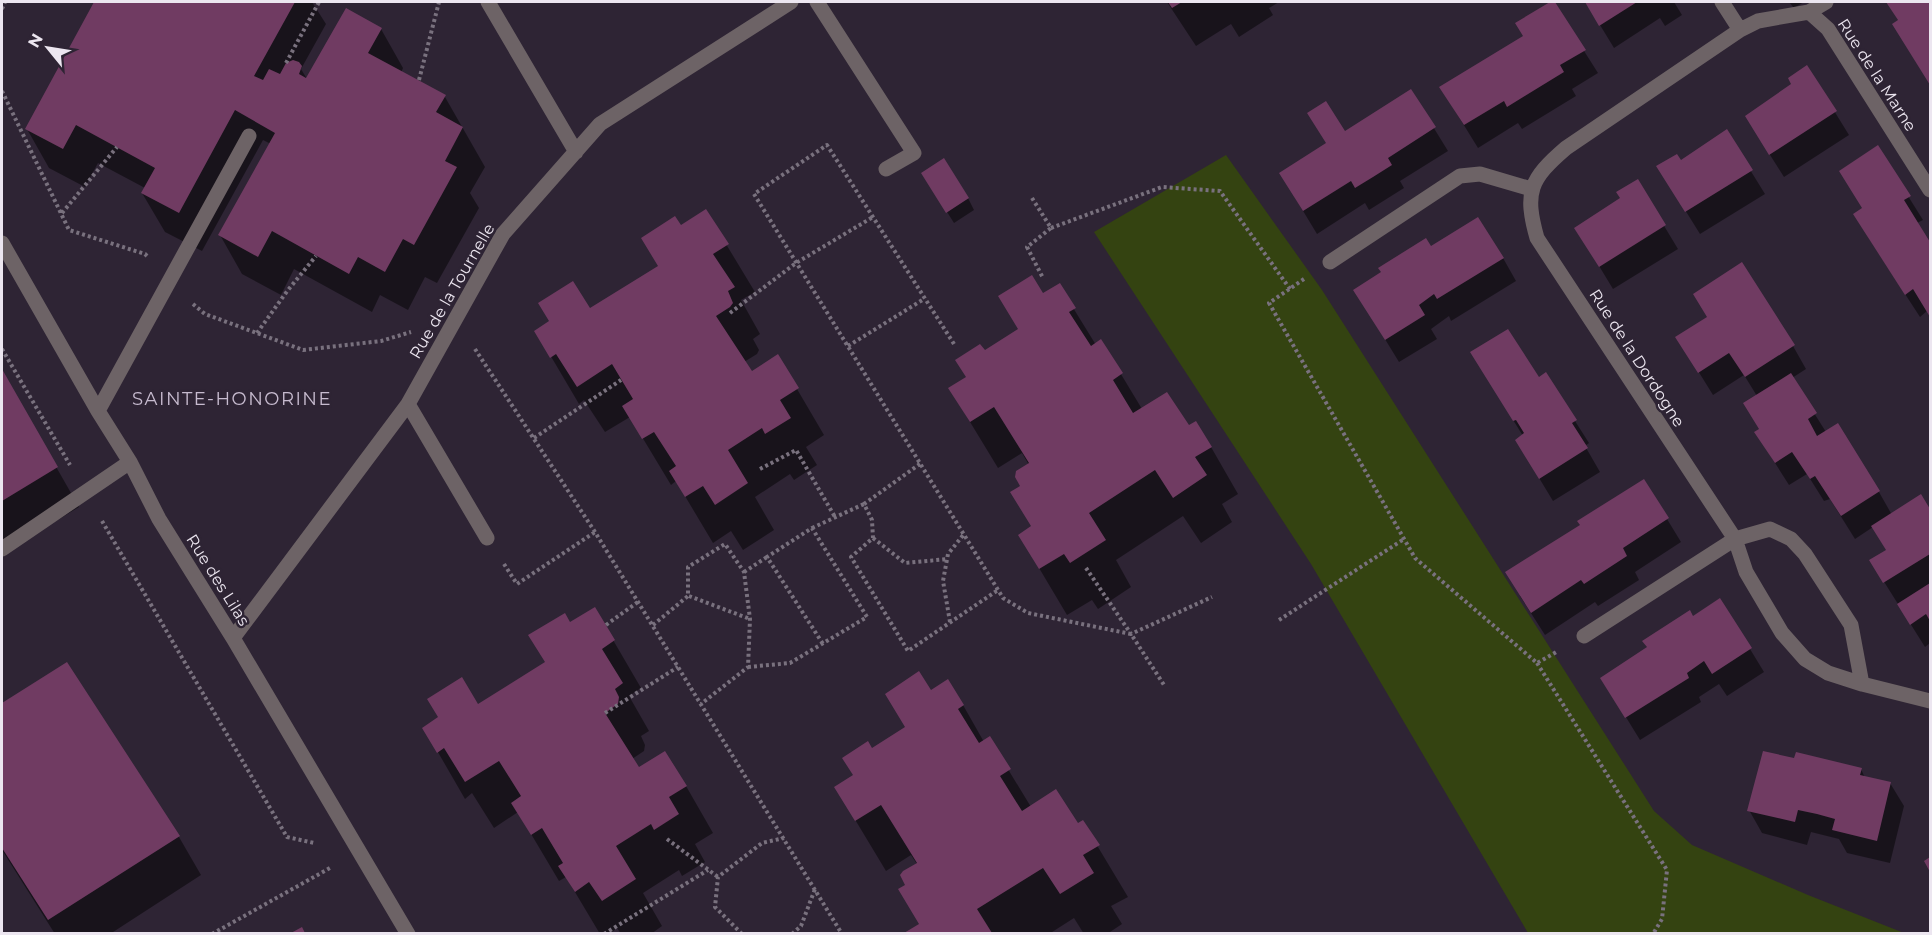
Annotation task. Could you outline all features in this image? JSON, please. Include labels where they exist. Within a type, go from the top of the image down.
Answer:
[{"type":"street","points":[[489,2],[576,152]]},
{"type":"street","name":"Rue de la Tournelle","points":[[233,638],[408,404],[503,234],[600,124],[791,2]]},
{"type":"street","points":[[817,2],[914,153],[886,169]]},
{"type":"street","points":[[1722,2],[1740,30]]},
{"type":"street","points":[[1330,262],[1460,176],[1480,174],[1531,189],[1547,164],[1566,148],[1740,30],[1758,21],[1809,12],[1826,2]]},
{"type":"street","name":"Rue de la Marne","points":[[1809,12],[1828,29],[1930,190]]},
{"type":"street","points":[[98,411],[249,136]]},
{"type":"street","name":"Rue de la Dordogne","points":[[1531,189],[1531,217],[1537,238],[1735,539],[1746,572],[1782,633],[1805,659],[1828,673],[1930,701]]},
{"type":"street","name":"Rue des Lilas","points":[[2,243],[98,411],[130,462],[159,519],[233,638],[408,933]]},
{"type":"street","points":[[408,404],[487,538]]},
{"type":"street","points":[[2,549],[130,462]]},
{"type":"street","points":[[1584,636],[1735,539],[1770,529],[1791,539],[1805,554],[1851,625],[1863,684]]},
{"type":"path","points":[[2,9],[5,2]]},
{"type":"path","points":[[286,63],[319,2]]},
{"type":"path","points":[[418,80],[439,2]]},
{"type":"path","points":[[2,91],[69,230],[145,254],[169,282],[205,314],[303,350],[381,341],[455,319],[595,532],[842,933]]},
{"type":"path","points":[[954,344],[827,146],[754,194],[1003,598],[1028,613],[1131,634],[1212,597]]},
{"type":"path","points":[[62,213],[117,147]]},
{"type":"path","points":[[1043,278],[1027,247],[1051,228],[1162,187],[1220,191],[1290,289]]},
{"type":"path","points":[[1032,198],[1051,228]]},
{"type":"path","points":[[730,313],[796,263],[873,217]]},
{"type":"path","points":[[257,333],[316,256]]},
{"type":"path","points":[[1330,262],[1269,303],[1415,558],[1537,663],[1667,870],[1662,919],[1653,933]]},
{"type":"path","points":[[848,346],[924,299]]},
{"type":"path","points":[[2,350],[287,837],[359,851]]},
{"type":"path","points":[[534,438],[621,380]]},
{"type":"path","points":[[760,469],[796,450],[835,517]]},
{"type":"path","points":[[744,572],[812,528],[864,504],[920,464]]},
{"type":"path","points":[[864,504],[872,520],[873,538],[905,563],[948,559]]},
{"type":"path","points":[[701,704],[748,667],[790,663],[867,617],[812,528]]},
{"type":"path","points":[[487,538],[517,584],[595,532]]},
{"type":"path","points":[[950,622],[943,581],[948,554],[964,534]]},
{"type":"path","points":[[873,538],[851,557],[908,651],[998,590]]},
{"type":"path","points":[[1279,620],[1404,539]]},
{"type":"path","points":[[653,626],[688,596],[688,567],[725,544],[744,572],[750,619],[748,667]]},
{"type":"path","points":[[767,557],[823,644]]},
{"type":"path","points":[[1086,568],[1164,685]]},
{"type":"path","points":[[688,596],[750,619]]},
{"type":"path","points":[[606,625],[638,602]]},
{"type":"path","points":[[1537,663],[1584,636]]},
{"type":"path","points":[[605,712],[678,667]]},
{"type":"path","points":[[742,933],[715,907],[718,877],[762,843],[784,838]]},
{"type":"path","points":[[667,839],[718,877]]},
{"type":"path","points":[[212,933],[359,851]]},
{"type":"path","points":[[604,933],[708,870]]},
{"type":"path","points":[[792,933],[801,926],[814,889]]},
{"type":"green space","points":[[1226,155],[1322,290],[1654,811],[1692,845],[1904,933],[1528,933],[1311,564],[1094,232]]},
{"type":"building","points":[[94,2],[295,2],[254,76],[263,80],[269,69],[280,74],[286,63],[293,60],[302,66],[299,74],[306,78],[346,8],[382,28],[368,53],[446,95],[436,112],[463,127],[445,161],[457,167],[414,245],[403,239],[385,272],[358,257],[349,274],[272,231],[258,257],[218,235],[275,133],[235,110],[179,213],[141,193],[155,168],[76,125],[63,149],[25,129]]},
{"type":"building","points":[[1168,2],[1182,2],[1172,8]]},
{"type":"building","points":[[1550,2],[1555,2],[1586,50],[1560,65],[1564,72],[1507,107],[1504,101],[1464,125],[1439,87],[1523,36],[1515,23]]},
{"type":"building","points":[[1585,2],[1637,2],[1599,26]]},
{"type":"building","points":[[1886,2],[1930,2],[1930,85],[1892,24],[1898,20]]},
{"type":"building","points":[[1807,65],[1837,111],[1769,155],[1745,116],[1791,84],[1788,78]]},
{"type":"building","points":[[1411,89],[1436,127],[1388,158],[1392,165],[1373,177],[1355,188],[1351,181],[1303,211],[1279,173],[1326,143],[1307,113],[1326,101],[1345,131]]},
{"type":"building","points":[[1727,129],[1753,170],[1685,212],[1656,166],[1677,154],[1681,160]]},
{"type":"building","points":[[1878,145],[1911,196],[1904,200],[1930,242],[1930,317],[1913,289],[1905,295],[1853,214],[1862,208],[1839,171]]},
{"type":"building","points":[[944,158],[969,198],[946,213],[921,173]]},
{"type":"building","points":[[1638,179],[1666,225],[1599,267],[1574,228],[1620,198],[1616,192]]},
{"type":"building","points":[[706,209],[729,244],[713,254],[735,287],[728,291],[733,303],[716,316],[752,371],[778,354],[799,388],[780,400],[791,418],[765,434],[762,428],[728,450],[748,483],[715,505],[703,486],[685,497],[669,471],[676,466],[654,432],[642,439],[622,406],[633,399],[612,364],[577,387],[556,354],[550,358],[534,331],[549,321],[538,303],[573,281],[590,308],[658,266],[641,238],[675,216],[681,225]]},
{"type":"building","points":[[1478,217],[1504,258],[1437,299],[1434,294],[1419,305],[1425,315],[1385,340],[1353,290],[1381,272],[1378,268],[1426,238],[1431,246]]},
{"type":"building","points":[[1742,262],[1795,345],[1745,377],[1729,353],[1698,373],[1675,337],[1707,317],[1693,294]]},
{"type":"building","points":[[1032,275],[1043,293],[1060,283],[1076,308],[1069,312],[1091,346],[1101,339],[1123,373],[1113,380],[1133,413],[1167,392],[1189,425],[1196,421],[1212,447],[1195,457],[1207,475],[1173,498],[1155,470],[1089,513],[1106,540],[1070,563],[1064,554],[1039,569],[1018,535],[1031,526],[1010,492],[1020,486],[1015,477],[1016,471],[1029,463],[994,407],[970,422],[948,388],[966,377],[955,360],[980,344],[985,350],[1018,329],[998,296]]},
{"type":"building","points":[[1508,329],[1539,377],[1546,372],[1577,420],[1572,423],[1588,448],[1539,479],[1515,440],[1524,433],[1516,420],[1513,421],[1470,352]]},
{"type":"building","points":[[2,369],[58,467],[2,501]]},
{"type":"building","points":[[1791,373],[1817,413],[1808,419],[1817,436],[1838,423],[1880,491],[1841,516],[1815,476],[1810,479],[1792,452],[1775,463],[1754,432],[1759,429],[1743,403]]},
{"type":"building","points":[[1644,479],[1669,518],[1623,548],[1627,556],[1584,584],[1581,580],[1531,613],[1505,572],[1580,525],[1577,521]]},
{"type":"building","points":[[1921,494],[1930,509],[1930,554],[1883,583],[1869,560],[1886,550],[1871,526]]},
{"type":"building","points":[[1930,583],[1930,621],[1926,614],[1910,625],[1897,604]]},
{"type":"building","points":[[1720,598],[1752,648],[1712,674],[1704,661],[1687,673],[1689,678],[1625,718],[1600,678],[1647,647],[1642,641],[1690,610],[1693,616]]},
{"type":"building","points":[[595,607],[615,640],[602,649],[623,683],[615,689],[619,697],[618,704],[605,713],[639,767],[665,751],[687,786],[669,797],[679,814],[654,830],[651,824],[616,846],[636,879],[602,901],[589,882],[575,892],[558,866],[563,863],[542,828],[531,835],[511,803],[521,796],[499,761],[465,782],[444,748],[437,753],[422,728],[438,717],[427,699],[462,677],[478,704],[545,662],[528,635],[565,613],[570,622]]},
{"type":"building","points":[[67,662],[180,836],[48,920],[2,848],[2,703]]},
{"type":"building","points":[[919,671],[931,690],[948,679],[964,705],[958,709],[979,743],[990,736],[1011,769],[1000,776],[1022,811],[1056,789],[1078,823],[1083,820],[1100,845],[1083,855],[1094,873],[1060,894],[1043,868],[977,909],[992,933],[904,933],[919,924],[898,889],[905,885],[900,875],[917,863],[881,805],[855,821],[834,787],[853,775],[842,758],[868,741],[872,748],[905,727],[885,694]]},
{"type":"building","points":[[1763,751],[1794,758],[1796,752],[1862,768],[1860,775],[1891,782],[1877,841],[1832,830],[1835,819],[1817,814],[1798,810],[1795,822],[1747,811]]},
{"type":"building","points":[[1930,857],[1930,872],[1924,861]]},
{"type":"building","points":[[302,927],[305,933],[291,933]]},
{"type":"district","name":"SAINTE-HONORINE","points":[[232,399]]}]
